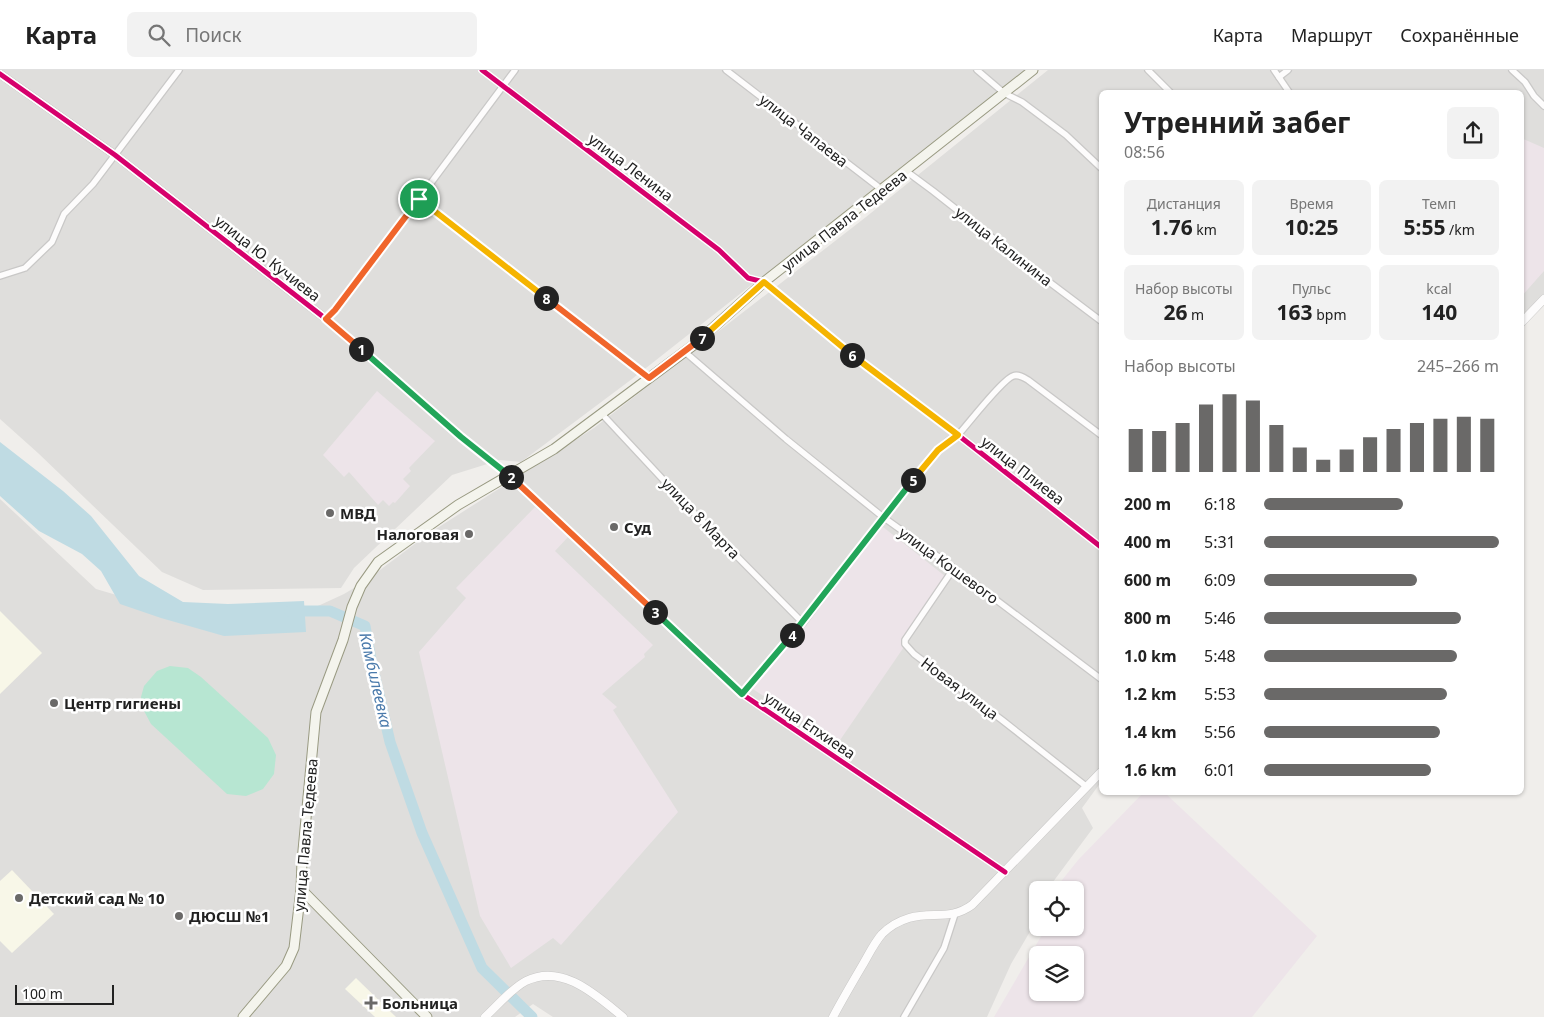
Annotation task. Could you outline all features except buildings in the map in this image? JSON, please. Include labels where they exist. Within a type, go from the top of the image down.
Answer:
[{"type":"main road","name":"улица Павла Тедеева","points":[[244,1017],[286,966],[294,948],[316,712],[343,640],[352,607],[361,586],[378,562],[458,505],[554,449],[685,352],[764,282],[1034,70]]},
{"type":"main road","points":[[301,889],[427,1017]]},
{"type":"street","points":[[0,276],[25,268],[52,242],[64,214],[93,184],[179,70]]},
{"type":"street","name":"улица Ленина","points":[[482,70],[719,250],[748,278],[764,282]]},
{"type":"street","points":[[326,319],[335,310],[515,70]]},
{"type":"street","name":"улица Чапаева","points":[[726,70],[881,189]]},
{"type":"street","points":[[977,70],[1004,93],[1022,102],[1066,135],[1099,166]]},
{"type":"street","points":[[1148,70],[1168,90]]},
{"type":"street","points":[[1274,70],[1288,90]]},
{"type":"street","points":[[1280,77],[1288,70]]},
{"type":"street","points":[[1512,70],[1525,82],[1534,96],[1544,106]]},
{"type":"street","name":"улица Ю. Кучиева","points":[[0,74],[115,155],[326,319],[461,437],[509,475]]},
{"type":"street","name":"улица Калинина","points":[[906,171],[1099,319]]},
{"type":"street","points":[[419,199],[649,378]]},
{"type":"street","name":"улица Плиева","points":[[764,282],[858,359],[1099,545]]},
{"type":"street","points":[[1524,320],[1544,299]]},
{"type":"street","name":"улица Кошевого","points":[[685,352],[786,439],[883,517],[1099,677]]},
{"type":"street","points":[[742,694],[803,623],[883,517],[938,450],[958,435],[1012,376],[1018,375],[1028,380],[1099,433]]},
{"type":"street","name":"улица 8 Марта","points":[[601,413],[803,623]]},
{"type":"street","name":"улица Епхиева","points":[[509,475],[742,694],[1005,872]]},
{"type":"street","name":"Новая улица","points":[[954,568],[905,640],[905,644],[914,654],[1087,787]]},
{"type":"street","points":[[833,1017],[883,933],[895,924],[909,918],[955,914],[972,905],[1099,774]]},
{"type":"street","points":[[904,1017],[944,948],[955,914]]},
{"type":"street","points":[[485,1017],[517,988],[533,979],[552,976],[577,983],[589,990],[623,1017]]},
{"type":"shaded area","points":[[0,70],[1028,70],[967,115],[632,379],[521,462],[500,460],[452,475],[354,568],[341,588],[203,590],[162,572],[0,419]]},
{"type":"shaded area","points":[[1048,70],[1544,70],[1544,296],[1524,318],[1524,90],[1099,90],[1099,785],[1082,808],[1093,828],[1054,881],[1029,881],[1029,933],[1011,964],[987,1017],[553,1017],[533,1004],[515,1017],[0,1017],[0,499],[96,589],[205,621],[294,617],[344,594],[364,582],[428,534],[594,428],[866,217]]},
{"type":"shaded area","points":[[1524,139],[1544,148],[1544,271],[1524,294]]},
{"type":"shaded area","points":[[377,391],[435,441],[409,468],[411,471],[403,479],[410,486],[395,503],[393,502],[389,506],[383,500],[378,505],[349,472],[344,477],[323,455]]},
{"type":"shaded area","points":[[535,507],[568,537],[555,551],[653,645],[644,654],[645,657],[602,694],[617,707],[613,710],[678,812],[561,945],[553,938],[511,968],[480,916],[419,652],[466,598],[456,588]]},
{"type":"shaded area","points":[[883,527],[950,580],[838,743],[748,686]]},
{"type":"shaded area","points":[[0,611],[42,653],[0,694]]},
{"type":"shaded area","points":[[1141,795],[1167,795],[1317,936],[1252,1017],[994,1017],[1029,957],[1029,1001],[1084,1001],[1084,946],[1035,946],[1041,936],[1084,936],[1084,881],[1061,881],[1079,859]]},
{"type":"shaded area","name":"Детский сад № 10","points":[[12,870],[54,914],[12,953],[0,941],[0,881]]},
{"type":"shaded area","name":"Больница","points":[[356,978],[396,1017],[375,1017],[345,989]]},
{"type":"green space","points":[[170,666],[188,668],[201,677],[268,738],[276,755],[274,774],[263,789],[246,796],[227,794],[151,724],[143,709],[141,697],[144,686],[157,671]]},
{"type":"water","points":[[0,442],[63,491],[91,516],[139,576],[183,602],[228,604],[304,601],[306,632],[224,636],[120,604],[101,571],[82,554],[39,531],[0,496]]},
{"type":"waterway","name":"Камбилеевка","points":[[290,611],[330,611],[365,626],[390,742],[422,833],[482,968],[532,1017]]},
{"type":"cycle path","points":[[482,70],[719,250],[748,278],[764,282],[858,359],[1099,545]]},
{"type":"cycle path","points":[[0,74],[115,155],[326,319],[461,437],[509,475],[742,694],[1005,872]]},
{"type":"place","name":"МВД","points":[[330,513]]},
{"type":"place","name":"Суд","points":[[614,527]]},
{"type":"place","name":"Налоговая","points":[[469,534]]},
{"type":"place","name":"Центр гигиены","points":[[54,703]]},
{"type":"place","name":"Детский сад № 10","points":[[19,898]]},
{"type":"place","name":"ДЮСШ №1","points":[[179,916]]},
{"type":"place","name":"Больница","points":[[371,1003]]},
{"type":"route","points":[[419,199],[649,378],[695,344],[764,282],[858,359],[958,435],[938,450],[883,517],[803,623],[742,694],[509,475],[461,437],[326,319],[335,310],[419,199]]}]
